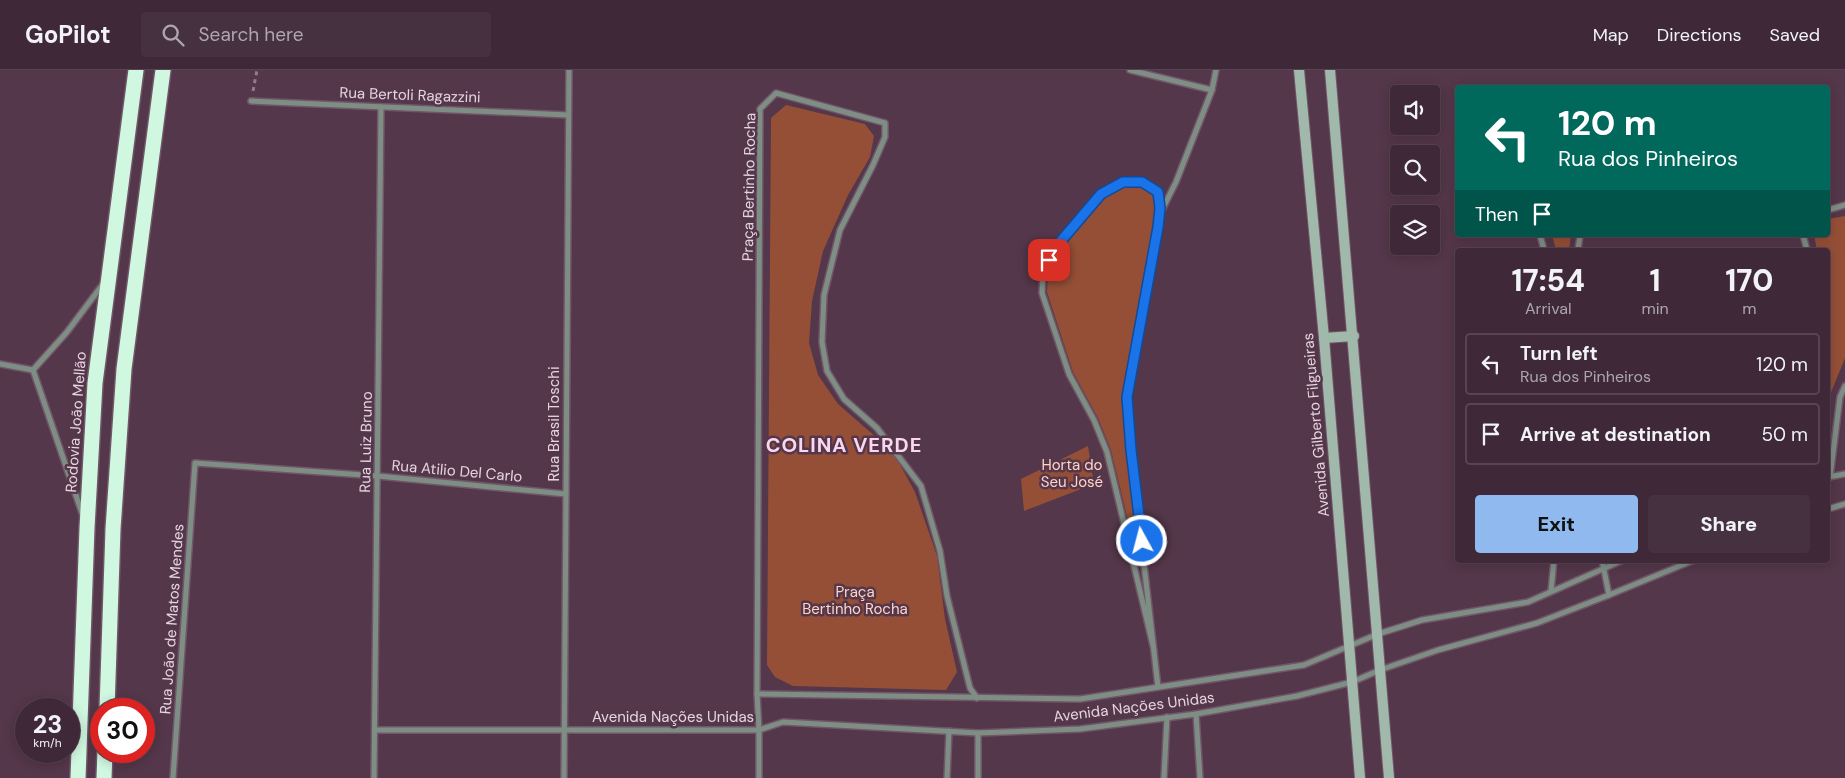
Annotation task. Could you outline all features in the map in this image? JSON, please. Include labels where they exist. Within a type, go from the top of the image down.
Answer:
[{"type":"highway","name":"Rodovia João Mellão","points":[[78,778],[94,383],[136,70]]},
{"type":"highway","points":[[107,698],[113,529],[124,369],[163,70]]},
{"type":"highway","points":[[104,778],[105,763]]},
{"type":"main road","name":"Avenida Gilberto Filgueiras","points":[[1299,70],[1324,338],[1360,778]]},
{"type":"main road","points":[[1330,70],[1354,336],[1389,778]]},
{"type":"main road","points":[[1324,338],[1354,336]]},
{"type":"street","name":"Rua Brasil Toschi","points":[[564,778],[569,70]]},
{"type":"street","points":[[1130,70],[1212,90]]},
{"type":"street","points":[[1160,215],[1176,182],[1212,90],[1216,70]]},
{"type":"street","name":"Praça Bertinho Rocha","points":[[759,778],[757,694],[760,109],[776,93],[885,123],[885,136],[882,144],[840,230],[824,295],[822,342],[827,371],[844,398],[878,428],[921,486],[940,551],[947,596],[970,688],[977,698]]},
{"type":"street","name":"Rua Bertoli Ragazzini","points":[[251,101],[568,115]]},
{"type":"street","name":"Rua Luiz Bruno","points":[[374,778],[381,107]]},
{"type":"street","points":[[1154,650],[1107,452],[1094,420],[1068,374],[1042,293],[1043,272],[1055,248],[1101,194],[1123,182],[1142,182],[1158,192],[1160,215],[1127,397],[1131,450],[1154,650],[1158,687]]},
{"type":"street","points":[[1830,209],[1845,205]]},
{"type":"street","points":[[33,370],[67,332],[108,278]]},
{"type":"street","points":[[0,364],[33,370]]},
{"type":"street","points":[[33,370],[87,528]]},
{"type":"street","points":[[1830,470],[1840,398],[1845,386]]},
{"type":"street","name":"Rua Atilio Del Carlo","points":[[195,462],[378,476],[566,494]]},
{"type":"street","name":"Rua João de Matos Mendes","points":[[173,778],[195,462]]},
{"type":"street","points":[[1830,477],[1845,474]]},
{"type":"street","points":[[1830,508],[1845,504]]},
{"type":"street","points":[[1552,591],[1554,563]]},
{"type":"street","points":[[1602,563],[1609,596]]},
{"type":"street","name":"Avenida Nações Unidas","points":[[757,694],[1080,699],[1304,665],[1378,634],[1422,620],[1528,602],[1616,563]]},
{"type":"street","name":"Avenida Nações Unidas","points":[[375,730],[759,730],[782,722],[978,733],[1080,729],[1167,718],[1297,696],[1352,682],[1438,650],[1537,623],[1609,596],[1687,563]]},
{"type":"street","points":[[1196,714],[1200,778]]},
{"type":"street","points":[[1164,778],[1167,718]]},
{"type":"street","points":[[947,778],[949,731]]},
{"type":"street","points":[[978,733],[978,778]]},
{"type":"path","points":[[251,101],[256,70]]},
{"type":"green space","name":"Praça Bertinho Rocha","points":[[786,105],[865,124],[874,136],[870,157],[848,195],[823,251],[812,301],[809,343],[818,375],[838,404],[893,452],[915,492],[937,556],[945,619],[957,672],[946,690],[793,686],[775,677],[767,665],[771,118]]},
{"type":"green space","points":[[1124,187],[1140,187],[1153,195],[1155,209],[1154,227],[1122,397],[1139,566],[1111,450],[1098,418],[1073,372],[1047,292],[1048,273],[1060,251],[1105,198]]},
{"type":"green space","points":[[1845,216],[1845,358],[1830,395],[1830,248],[1817,248],[1814,237],[1830,237],[1830,219]]},
{"type":"green space","points":[[1553,237],[1571,237],[1569,248],[1555,248]]},
{"type":"green space","name":"Horta do Seu José","points":[[1088,446],[1094,484],[1024,511],[1021,479]]},
{"type":"district","name":"COLINA VERDE","points":[[844,445]]},
{"type":"route","points":[[1049,260],[1055,248],[1101,194],[1123,182],[1142,182],[1158,192],[1160,208],[1158,227],[1127,397],[1131,450],[1142,541]]}]
